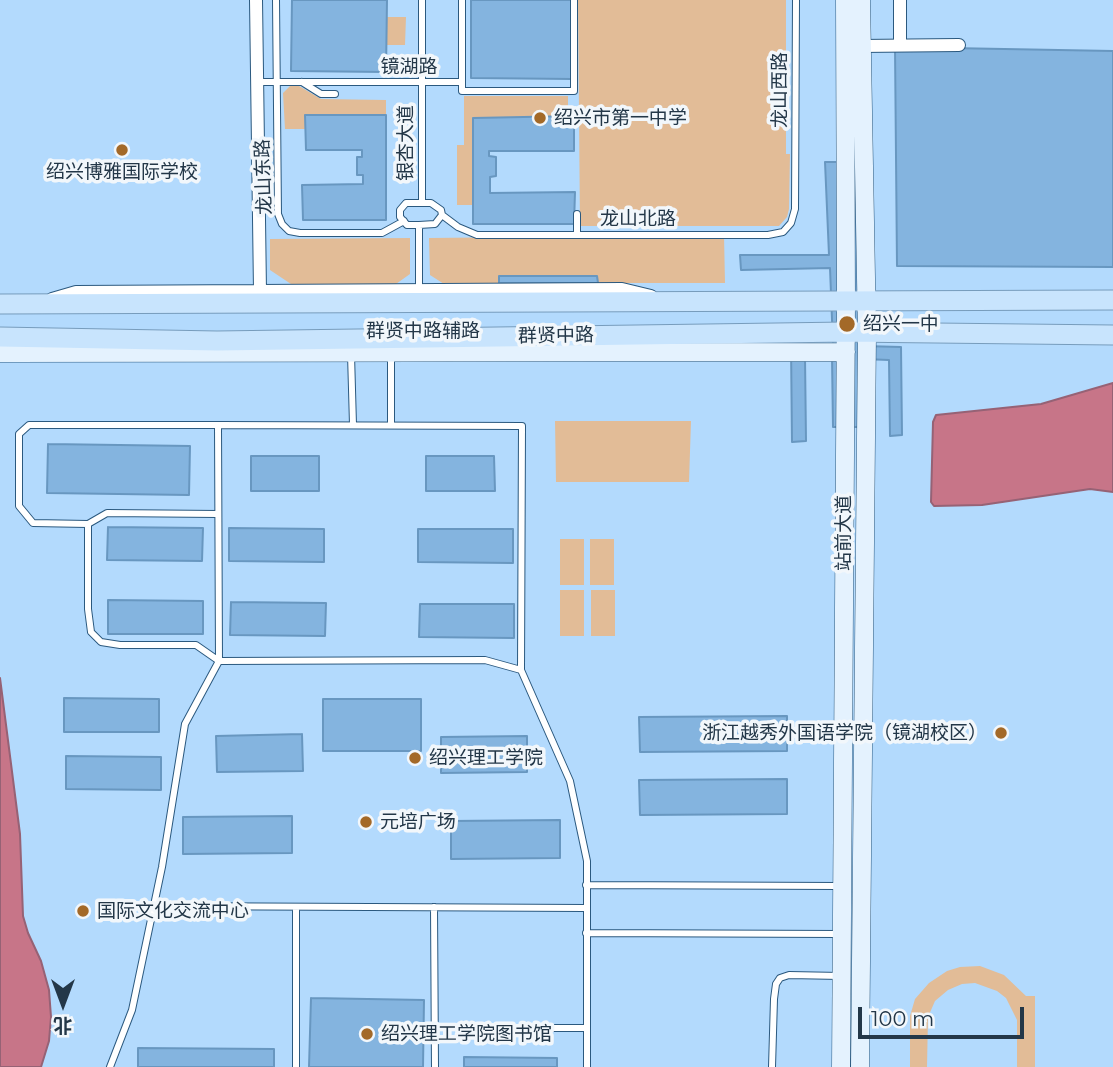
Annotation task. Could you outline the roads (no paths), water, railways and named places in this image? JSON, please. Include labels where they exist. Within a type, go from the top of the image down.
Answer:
[{"type":"main road","name":"站前大道","points":[[845,0],[856,301],[867,332],[860,1067]]},
{"type":"main road","name":"站前大道","points":[[841,1067],[846,332],[856,301],[860,0]]},
{"type":"main road","name":"群贤中路","points":[[0,304],[1113,300]]},
{"type":"main road","name":"群贤中路","points":[[0,337],[217,341],[846,332],[1113,335]]},
{"type":"main road","name":"群贤中路辅路","points":[[0,353],[846,352]]},
{"type":"street","points":[[256,0],[260,291]]},
{"type":"street","points":[[900,0],[900,45]]},
{"type":"street","points":[[860,46],[959,45]]},
{"type":"street","points":[[33,305],[76,292],[622,289],[671,302]]},
{"type":"lane","name":"龙山东路","points":[[276,0],[278,214],[282,224],[289,231],[300,233],[382,233],[404,221]]},
{"type":"lane","name":"银杏大道","points":[[422,0],[422,203]]},
{"type":"lane","points":[[462,0],[462,82]]},
{"type":"lane","name":"镜湖路","points":[[257,82],[462,82],[463,91],[573,91],[573,0]]},
{"type":"lane","name":"龙山西路","points":[[795,180],[796,0]]},
{"type":"lane","points":[[301,82],[321,94],[335,94]]},
{"type":"lane","name":"龙山北路","points":[[422,203],[431,203],[458,227],[477,235],[768,235],[783,232],[791,223],[795,209],[795,180]]},
{"type":"lane","points":[[422,203],[406,203],[400,210],[400,217],[407,225],[435,224],[442,215]]},
{"type":"lane","points":[[577,214],[577,235]]},
{"type":"lane","points":[[419,225],[419,290]]},
{"type":"lane","points":[[351,352],[353,425]]},
{"type":"lane","points":[[391,352],[391,425]]},
{"type":"lane","points":[[218,514],[107,513],[88,524],[33,523],[19,506],[19,434],[29,425],[522,426],[521,670],[570,781],[587,861],[587,1067]]},
{"type":"lane","points":[[110,1067],[132,1010],[154,906],[185,724],[219,661],[218,425]]},
{"type":"lane","points":[[88,524],[88,609],[91,632],[101,642],[120,645],[195,645],[219,661],[485,660],[521,670]]},
{"type":"lane","points":[[586,885],[842,886]]},
{"type":"lane","points":[[154,906],[586,908]]},
{"type":"lane","points":[[296,906],[296,1067]]},
{"type":"lane","points":[[434,907],[435,1067]]},
{"type":"lane","points":[[586,933],[842,934]]},
{"type":"lane","points":[[772,1067],[774,999],[776,984],[780,978],[789,975],[841,976]]},
{"type":"lane","points":[[507,1028],[587,1028]]},
{"type":"place","name":"绍兴市第一中学","points":[[540,118]]},
{"type":"place","name":"绍兴博雅国际学校","points":[[122,150]]},
{"type":"place","name":"绍兴一中","points":[[847,324]]},
{"type":"place","name":"浙江越秀外国语学院（镜湖校区）","points":[[1001,733]]},
{"type":"place","name":"绍兴理工学院","points":[[415,758]]},
{"type":"place","name":"元培广场","points":[[366,822]]},
{"type":"place","name":"国际文化交流中心","points":[[83,911]]},
{"type":"place","name":"绍兴理工学院图书馆","points":[[367,1034]]}]
